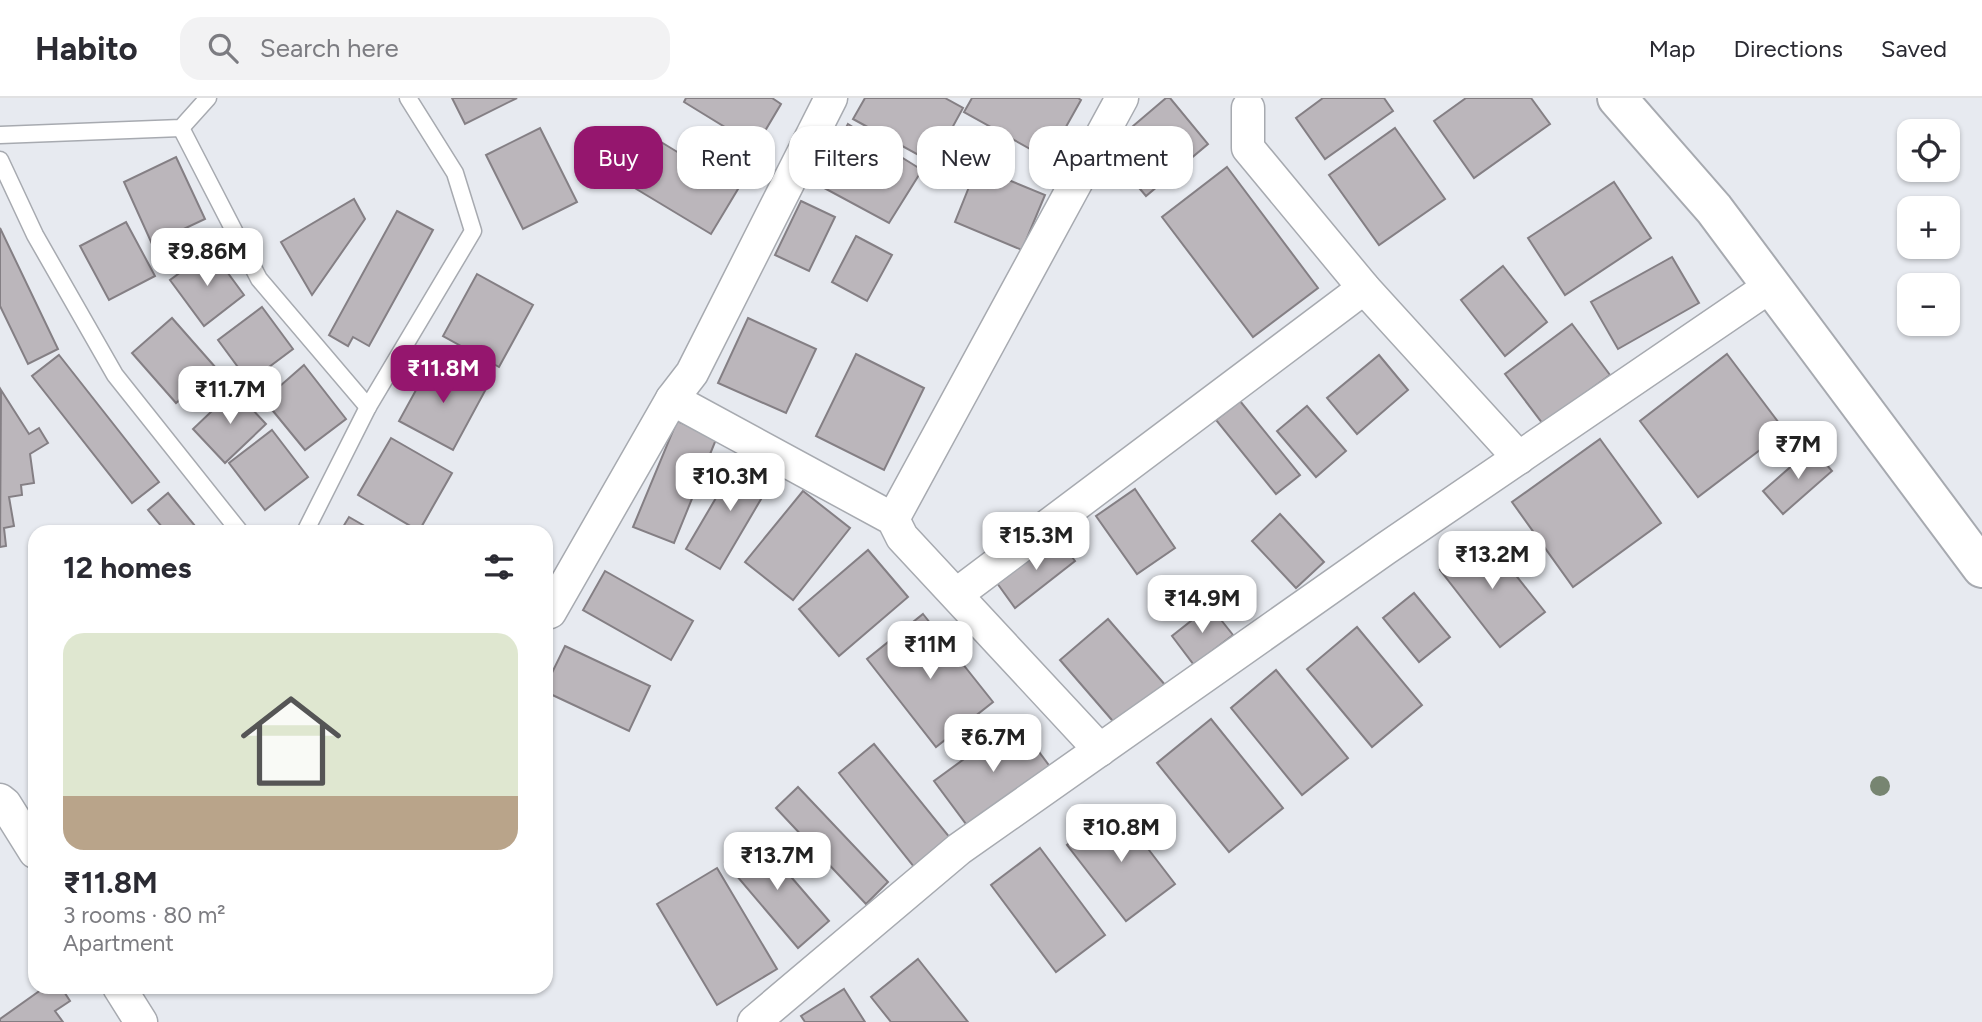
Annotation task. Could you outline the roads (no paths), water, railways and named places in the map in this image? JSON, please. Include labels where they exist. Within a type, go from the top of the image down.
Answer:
[{"type":"street","points":[[553,607],[672,399],[692,373],[831,98]]},
{"type":"street","points":[[893,519],[1122,98]]},
{"type":"street","points":[[1617,98],[1714,209],[1982,568]]},
{"type":"street","points":[[1251,102],[1248,148],[1364,288],[1519,458]]},
{"type":"street","points":[[754,1022],[959,849],[1384,549],[1772,285]]},
{"type":"street","points":[[957,594],[1364,288]]},
{"type":"street","points":[[672,399],[893,519],[901,537],[1100,750]]},
{"type":"street","points":[[0,800],[28,841]]},
{"type":"street","points":[[123,994],[141,1022]]},
{"type":"lane","points":[[0,135],[181,128],[208,98]]},
{"type":"lane","points":[[309,525],[368,407],[473,231],[456,173],[408,98]]},
{"type":"lane","points":[[181,128],[259,279],[368,407]]},
{"type":"lane","points":[[0,160],[35,236],[115,375],[234,525]]}]
